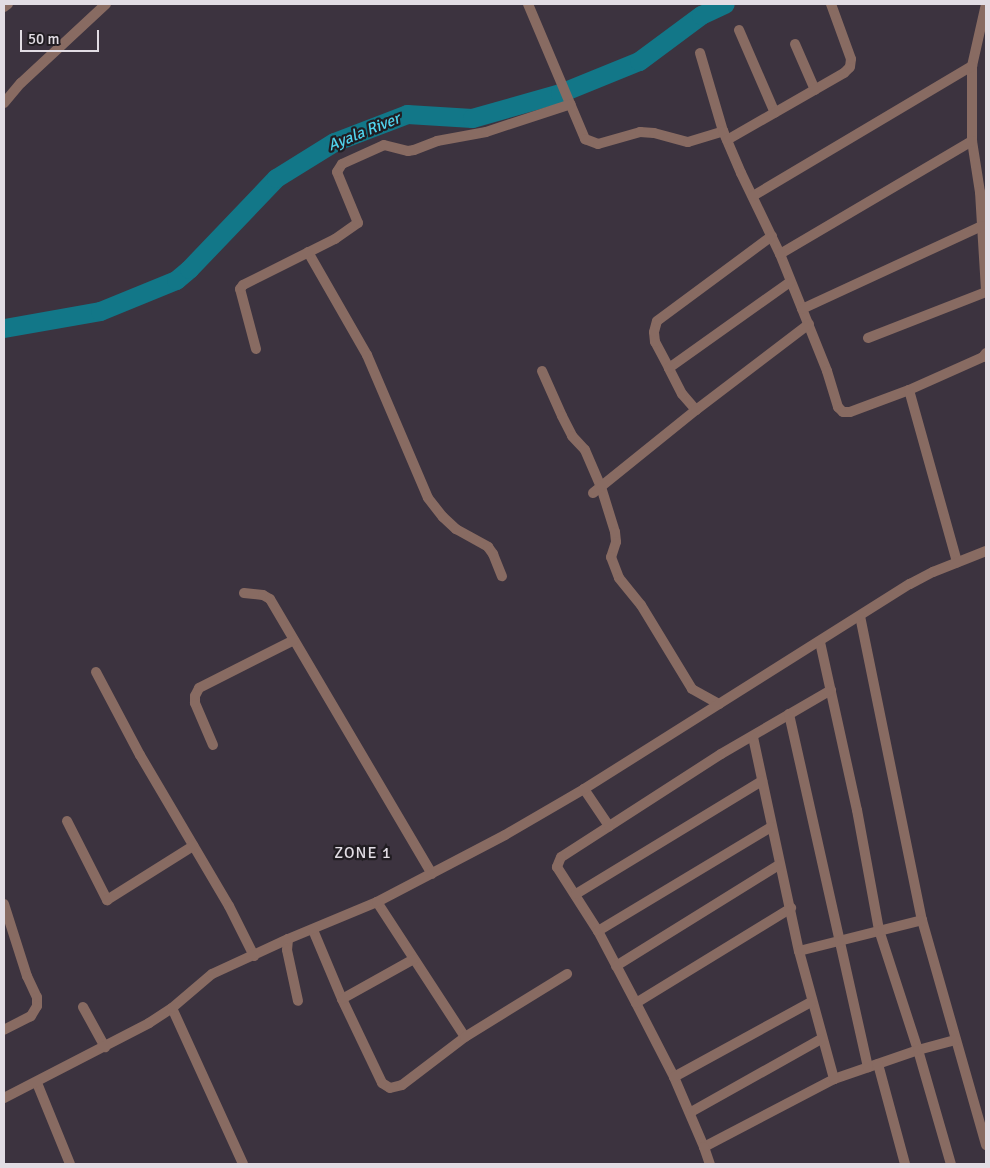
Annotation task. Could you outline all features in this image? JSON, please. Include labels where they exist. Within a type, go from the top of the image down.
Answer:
[{"type":"street","points":[[4,7],[8,4]]},
{"type":"street","points":[[4,103],[21,83],[106,4]]},
{"type":"street","points":[[528,4],[585,139],[591,143],[598,144],[640,132],[654,133],[688,142],[725,135],[775,113],[844,73],[850,67],[851,59],[831,4]]},
{"type":"street","points":[[868,338],[986,292],[982,226],[972,141],[972,66],[986,4]]},
{"type":"street","points":[[739,30],[775,113]]},
{"type":"street","points":[[795,44],[815,90]]},
{"type":"street","points":[[700,53],[725,135],[780,254],[809,324],[838,407],[843,412],[850,412],[909,390],[983,357],[986,353]]},
{"type":"street","points":[[753,196],[972,66]]},
{"type":"street","points":[[256,349],[240,289],[243,285],[335,239],[358,224],[337,172],[342,164],[384,145],[408,151],[437,141],[486,132],[570,101]]},
{"type":"street","points":[[780,254],[972,141]]},
{"type":"street","points":[[802,308],[982,226]]},
{"type":"street","points":[[696,410],[682,394],[655,342],[654,332],[657,320],[772,236]]},
{"type":"street","points":[[308,252],[367,355],[428,498],[443,517],[456,529],[488,547],[502,576]]},
{"type":"street","points":[[669,368],[790,282]]},
{"type":"street","points":[[597,490],[696,410],[809,324]]},
{"type":"street","points":[[542,370],[572,436],[585,450],[597,490],[615,532],[616,542],[611,558],[619,578],[641,605],[692,689],[719,704]]},
{"type":"street","points":[[909,390],[957,562]]},
{"type":"street","points":[[4,1098],[104,1048],[172,1008],[212,974],[288,939],[377,902],[505,835],[820,642],[910,584],[986,551]]},
{"type":"street","points":[[244,593],[263,595],[270,600],[432,874]]},
{"type":"street","points":[[860,616],[922,920],[986,1145]]},
{"type":"street","points":[[213,746],[195,703],[195,696],[199,688],[294,640]]},
{"type":"street","points":[[820,642],[857,810],[879,930],[918,1050],[951,1164]]},
{"type":"street","points":[[96,672],[140,755],[229,906],[254,956]]},
{"type":"street","points":[[710,1164],[691,1112],[674,1077],[598,931],[557,867],[558,860],[608,826],[831,690]]},
{"type":"street","points":[[789,714],[838,943],[873,1066],[905,1164]]},
{"type":"street","points":[[752,737],[811,1002],[834,1078]]},
{"type":"street","points":[[576,894],[762,781]]},
{"type":"street","points":[[584,788],[608,826]]},
{"type":"street","points":[[68,820],[107,900],[193,846]]},
{"type":"street","points":[[598,931],[771,827]]},
{"type":"street","points":[[616,966],[779,865]]},
{"type":"street","points":[[377,902],[465,1038]]},
{"type":"street","points":[[4,904],[37,997],[37,1006],[31,1016],[4,1030]]},
{"type":"street","points":[[636,1003],[791,908]]},
{"type":"street","points":[[799,951],[838,943],[879,930],[922,920]]},
{"type":"street","points":[[313,930],[342,999],[386,1087],[402,1085],[465,1038],[567,974]]},
{"type":"street","points":[[288,939],[287,950],[298,1001]]},
{"type":"street","points":[[342,999],[414,959]]},
{"type":"street","points":[[674,1077],[811,1002]]},
{"type":"street","points":[[83,1007],[104,1048]]},
{"type":"street","points":[[172,1008],[243,1164]]},
{"type":"street","points":[[691,1112],[821,1039]]},
{"type":"street","points":[[704,1147],[834,1078],[918,1050],[956,1040]]},
{"type":"street","points":[[37,1083],[70,1164]]},
{"type":"waterway","name":"Ayala River","points":[[4,328],[100,311],[176,280],[189,269],[276,178],[334,142],[407,114],[472,118],[560,93],[639,61],[701,15],[725,4]]},
{"type":"district","name":"ZONE 1","points":[[363,853]]}]
